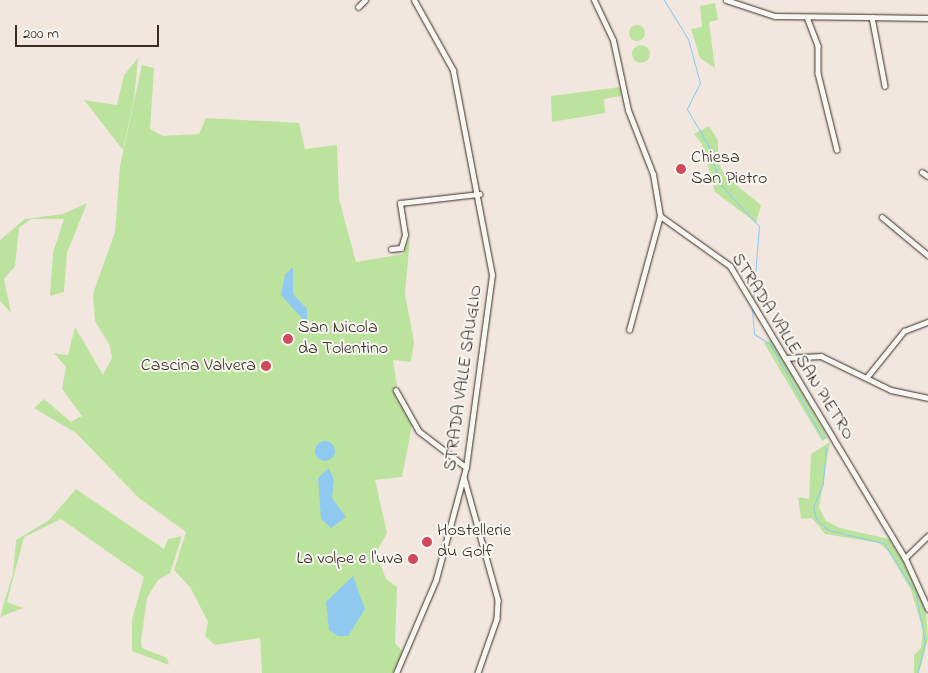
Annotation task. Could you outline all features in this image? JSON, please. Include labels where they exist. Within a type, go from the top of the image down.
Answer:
[{"type":"street","points":[[358,7],[365,0]]},
{"type":"street","name":"STRADA VALLE SAUGLIO","points":[[396,673],[436,579],[464,477],[492,275],[479,194],[453,70],[414,0]]},
{"type":"street","points":[[594,0],[613,40],[628,110],[653,174],[660,216],[629,330]]},
{"type":"street","points":[[726,0],[774,16],[928,18]]},
{"type":"street","points":[[807,17],[818,46],[818,74],[837,150]]},
{"type":"street","points":[[872,17],[885,86]]},
{"type":"street","points":[[922,172],[928,176]]},
{"type":"street","points":[[391,249],[401,248],[405,235],[400,204],[479,194]]},
{"type":"street","name":"STRADA VALLE SAN PIETRO","points":[[660,216],[730,266],[905,558],[928,609]]},
{"type":"street","points":[[882,217],[928,255]]},
{"type":"street","points":[[867,377],[904,331],[928,322]]},
{"type":"street","points":[[785,358],[821,356],[891,390],[928,398]]},
{"type":"street","points":[[396,390],[419,431],[466,468]]},
{"type":"street","points":[[464,477],[498,600],[497,619],[478,673]]},
{"type":"street","points":[[905,558],[928,536]]},
{"type":"green space","points":[[715,3],[718,20],[709,22],[715,68],[700,58],[691,29],[702,27],[700,6]]},
{"type":"green space","points":[[637,25],[643,27],[645,33],[643,39],[637,41],[631,39],[629,33],[631,27]]},
{"type":"green space","points":[[641,45],[647,48],[650,54],[647,60],[641,63],[635,60],[632,54],[635,48]]},
{"type":"green space","points":[[138,58],[134,100],[123,150],[84,100],[117,105],[124,75]]},
{"type":"green space","points":[[142,65],[154,68],[150,129],[163,136],[199,134],[206,118],[299,123],[305,149],[337,145],[339,199],[356,262],[403,254],[410,238],[405,294],[414,342],[411,362],[393,360],[397,386],[393,392],[412,425],[402,477],[375,480],[387,533],[376,553],[386,579],[397,587],[395,643],[403,652],[393,673],[262,673],[260,638],[215,645],[205,636],[208,622],[190,587],[174,570],[186,532],[139,498],[76,433],[34,408],[44,399],[71,422],[82,416],[62,389],[66,367],[54,353],[68,355],[75,327],[103,375],[112,358],[110,346],[95,321],[93,294],[115,232],[120,166]]},
{"type":"green space","points":[[620,87],[621,96],[604,99],[605,113],[552,122],[551,96]]},
{"type":"green space","points":[[709,126],[718,140],[718,162],[725,176],[761,205],[756,223],[715,192],[702,144],[694,134]]},
{"type":"green space","points":[[87,203],[67,253],[64,292],[50,296],[53,253],[64,219],[31,219],[19,228],[15,266],[4,279],[11,313],[0,301],[0,240],[25,219],[63,214]]},
{"type":"green space","points":[[771,340],[824,431],[827,438],[822,441],[764,343]]},
{"type":"green space","points":[[830,442],[819,508],[826,521],[840,528],[889,539],[902,560],[926,611],[928,639],[919,673],[914,673],[914,655],[921,648],[923,630],[911,590],[888,551],[879,543],[825,534],[812,518],[801,519],[798,497],[809,499],[811,454]]},
{"type":"green space","points":[[76,489],[164,549],[168,539],[182,536],[170,573],[158,580],[147,598],[141,641],[142,648],[167,658],[169,665],[132,651],[132,620],[144,577],[61,519],[24,537],[7,602],[23,608],[0,617],[13,573],[16,540],[49,520]]},
{"type":"water","points":[[293,267],[293,294],[307,309],[307,324],[281,295],[285,275]]},
{"type":"water","points":[[325,441],[332,444],[335,451],[332,458],[325,461],[318,458],[315,451],[318,444]]},
{"type":"water","points":[[329,468],[334,480],[332,498],[346,517],[331,528],[321,519],[318,478]]},
{"type":"water","points":[[353,576],[365,609],[348,636],[338,636],[329,630],[326,602]]},
{"type":"waterway","points":[[664,0],[688,39],[700,83],[687,109],[708,145],[720,184],[759,226],[753,300]]},
{"type":"waterway","points":[[752,310],[754,334],[770,344],[823,439]]},
{"type":"waterway","points":[[826,447],[823,484],[813,506],[816,519],[828,530],[884,543],[913,589]]},
{"type":"waterway","points":[[916,595],[925,642],[917,673]]},
{"type":"place","name":"Chiesa San Pietro","points":[[681,169]]},
{"type":"place","name":"San Nicola da Tolentino","points":[[288,339]]},
{"type":"place","name":"Cascina Valvera","points":[[266,366]]},
{"type":"place","name":"Hostellerie du Golf","points":[[427,542]]},
{"type":"place","name":"La volpe e l'uva","points":[[413,559]]}]
